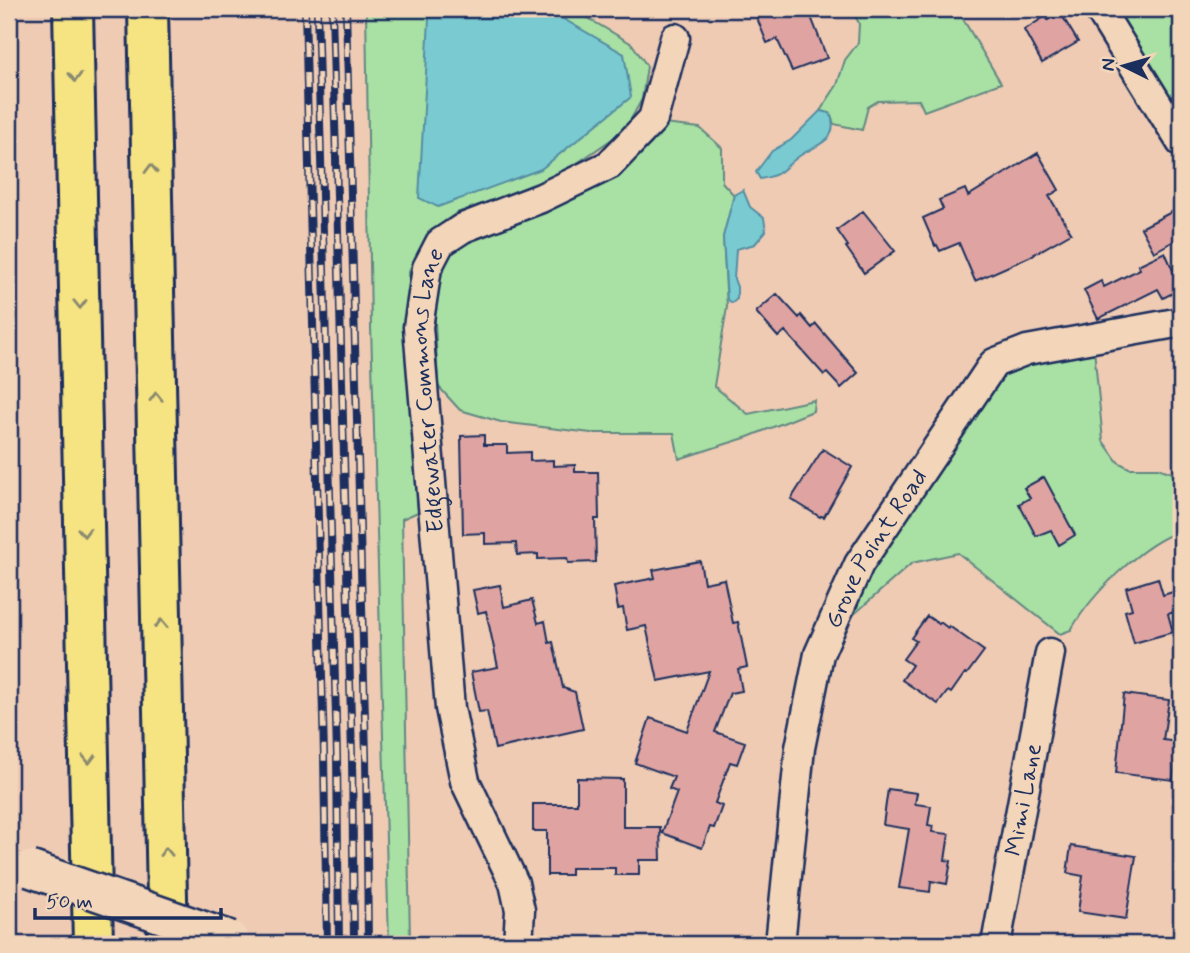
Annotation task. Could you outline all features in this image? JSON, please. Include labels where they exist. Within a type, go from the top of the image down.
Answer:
[{"type":"highway","points":[[73,9],[93,944]]},
{"type":"highway","points":[[148,9],[168,944]]},
{"type":"street","points":[[1099,9],[1181,142]]},
{"type":"street","name":"Edgewater Commons Lane","points":[[518,944],[520,910],[514,883],[465,780],[450,708],[418,327],[427,268],[440,243],[463,228],[541,198],[609,165],[653,119],[676,38]]},
{"type":"street","name":"Grove Point Road","points":[[780,944],[800,748],[820,654],[859,564],[995,363],[1027,349],[1181,321]]},
{"type":"street","name":"Mimi Lane","points":[[996,944],[1050,653]]},
{"type":"street","points":[[30,869],[230,939]]},
{"type":"green space","points":[[366,9],[572,9],[632,44],[647,66],[642,99],[625,130],[557,177],[457,213],[427,234],[409,271],[418,512],[402,519],[410,940],[389,942],[371,327]]},
{"type":"green space","points":[[851,9],[957,9],[1001,83],[924,111],[919,100],[878,101],[868,107],[862,130],[834,124],[830,113],[820,111],[837,85],[845,60],[858,43],[859,23]]},
{"type":"green space","points":[[1111,9],[1181,9],[1181,124]]},
{"type":"green space","points":[[663,124],[700,128],[722,148],[722,182],[734,195],[723,237],[727,307],[714,386],[748,414],[814,400],[813,411],[748,437],[679,459],[674,433],[591,433],[501,422],[460,410],[438,386],[434,299],[439,271],[451,250],[469,239],[563,203],[600,183],[651,144]]},
{"type":"green space","points":[[1094,349],[1103,441],[1118,462],[1129,468],[1158,468],[1181,476],[1181,531],[1166,537],[1134,558],[1104,586],[1071,630],[1060,634],[958,553],[912,563],[842,625],[874,559],[1006,368]]},
{"type":"water","points":[[428,9],[546,9],[624,54],[631,97],[541,169],[438,207],[419,198]]},
{"type":"water","points":[[820,111],[830,113],[833,123],[825,141],[778,173],[760,179],[756,172],[772,151],[791,140]]},
{"type":"water","points":[[743,190],[750,207],[764,218],[766,231],[755,244],[736,249],[734,279],[737,299],[732,303],[727,299],[723,237],[734,195]]},
{"type":"building","points":[[781,9],[808,9],[827,58],[792,71],[777,39],[767,43],[757,18]]},
{"type":"building","points":[[1060,12],[1078,42],[1042,63],[1024,30],[1046,16],[1048,20]]},
{"type":"building","points":[[1038,153],[1059,190],[1049,196],[1071,233],[1029,257],[975,281],[959,243],[940,251],[937,245],[935,246],[923,218],[943,209],[939,200],[965,189],[968,196]]},
{"type":"building","points":[[1181,207],[1181,237],[1154,252],[1141,228]]},
{"type":"building","points":[[863,211],[895,251],[864,273],[837,230]]},
{"type":"building","points":[[1165,252],[1181,289],[1163,298],[1158,289],[1098,319],[1084,290],[1101,281],[1104,287],[1140,269],[1138,265]]},
{"type":"building","points":[[777,294],[812,328],[816,324],[858,373],[841,388],[827,373],[824,375],[785,331],[778,337],[756,312]]},
{"type":"building","points":[[484,435],[484,445],[507,445],[507,453],[530,452],[530,461],[553,460],[553,466],[575,465],[575,472],[598,472],[596,562],[568,563],[567,558],[538,559],[538,554],[517,555],[516,543],[485,544],[485,533],[463,534],[461,436]]},
{"type":"building","points":[[823,449],[852,467],[824,517],[820,517],[791,499]]},
{"type":"building","points":[[1044,477],[1075,535],[1059,545],[1051,530],[1036,536],[1019,504],[1030,498],[1024,488]]},
{"type":"building","points":[[700,561],[704,583],[724,579],[733,623],[738,622],[747,667],[738,669],[742,691],[730,693],[715,732],[745,742],[737,764],[730,762],[715,803],[722,806],[714,828],[710,827],[702,848],[662,833],[677,792],[669,789],[674,777],[635,763],[650,718],[687,731],[709,671],[658,681],[646,626],[627,630],[623,608],[618,609],[614,586],[655,578],[653,570]]},
{"type":"building","points":[[1158,578],[1163,595],[1176,591],[1181,610],[1168,614],[1173,632],[1134,643],[1125,611],[1132,609],[1126,588]]},
{"type":"building","points":[[500,585],[504,607],[532,600],[538,623],[545,621],[549,643],[553,642],[563,688],[575,692],[583,729],[495,749],[487,711],[479,712],[471,672],[498,667],[486,611],[478,613],[473,590]]},
{"type":"building","points":[[927,616],[939,624],[940,622],[948,628],[949,626],[984,651],[951,693],[948,691],[938,704],[902,680],[912,665],[903,659],[916,641],[911,638]]},
{"type":"building","points":[[1124,694],[1169,700],[1163,740],[1178,742],[1173,780],[1116,773]]},
{"type":"building","points":[[577,778],[623,779],[623,827],[660,827],[661,860],[639,860],[639,875],[615,875],[615,868],[571,868],[571,875],[547,875],[547,831],[533,831],[533,804],[577,804]]},
{"type":"building","points":[[888,789],[917,793],[915,804],[931,806],[928,825],[933,826],[932,832],[949,834],[945,860],[951,861],[947,884],[931,881],[930,892],[899,888],[909,829],[883,825]]},
{"type":"building","points":[[1071,846],[1136,856],[1126,919],[1078,912],[1083,876],[1067,873]]},
{"type":"railway","points":[[305,9],[327,944]]},
{"type":"railway","points":[[317,9],[337,756],[339,944]]},
{"type":"railway","points":[[332,9],[352,756],[354,944]]},
{"type":"railway","points":[[346,9],[366,755],[368,944]]}]
